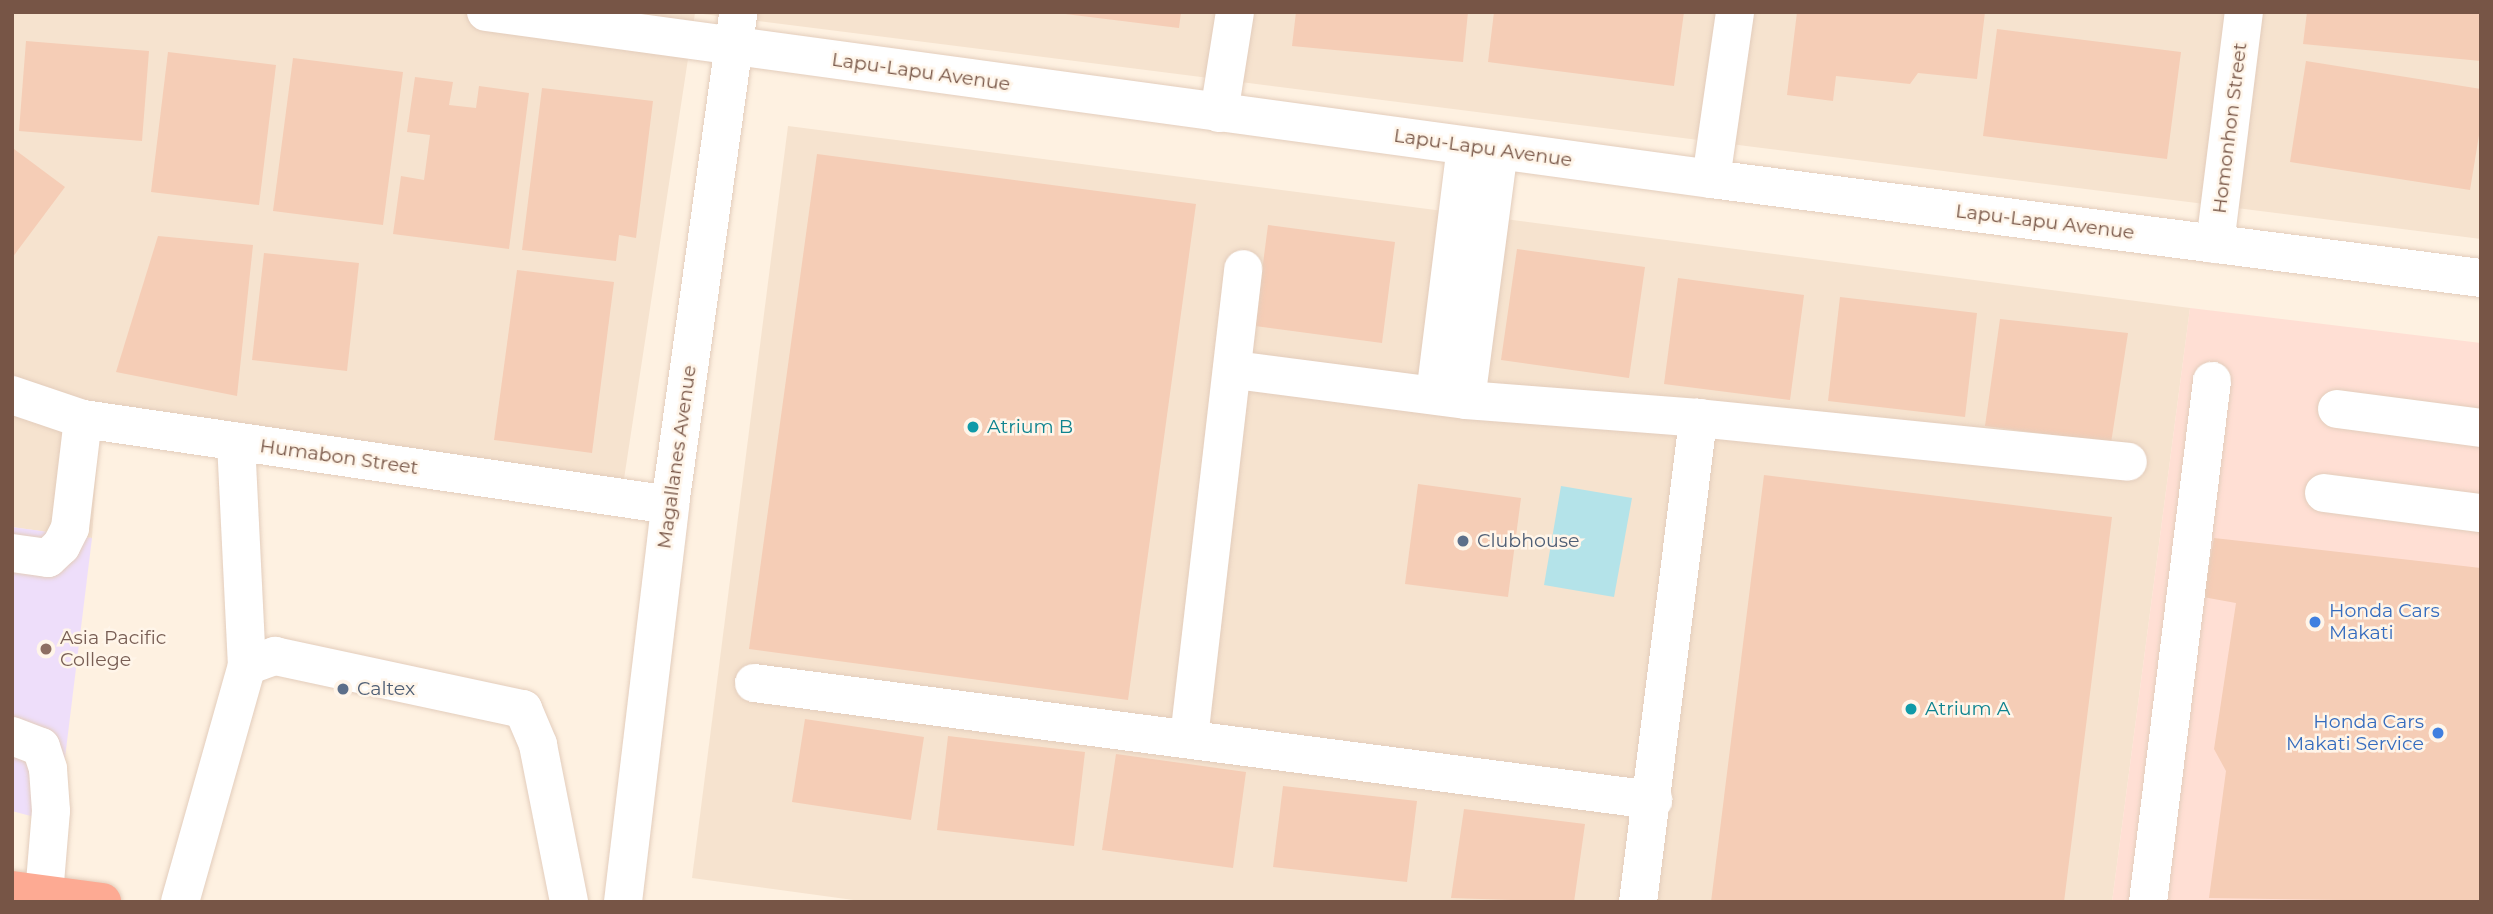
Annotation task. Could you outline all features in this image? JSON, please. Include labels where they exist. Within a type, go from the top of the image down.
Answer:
[{"type":"highway","points":[[28,892],[102,902]]},
{"type":"street","name":"Lapu-Lapu Avenue","points":[[486,12],[736,29],[1219,113],[2481,278]]},
{"type":"street","points":[[1219,113],[1235,12]]},
{"type":"street","points":[[1712,179],[1735,12]]},
{"type":"street","name":"Homonhon Street","points":[[2215,244],[2244,12]]},
{"type":"street","name":"Magallanes Avenue","points":[[622,902],[670,505],[736,29]]},
{"type":"street","points":[[1450,398],[1483,148]]},
{"type":"street","points":[[1189,738],[1235,369],[1243,269]]},
{"type":"street","points":[[1235,369],[1450,398],[1698,418],[2128,462]]},
{"type":"street","points":[[2148,902],[2212,381]]},
{"type":"street","name":"Humabon Street","points":[[15,399],[83,419],[670,505]]},
{"type":"street","points":[[2337,409],[2481,428]]},
{"type":"street","points":[[1638,902],[1653,800],[1698,418]]},
{"type":"street","points":[[12,553],[48,558],[61,546],[70,528],[83,419]]},
{"type":"street","points":[[180,902],[247,666],[236,442]]},
{"type":"street","points":[[2324,493],[2481,513]]},
{"type":"street","points":[[247,666],[275,656],[523,709],[538,745],[569,902]]},
{"type":"street","points":[[754,683],[1653,800]]},
{"type":"street","points":[[12,736],[41,747],[48,769],[51,811],[28,892]]},
{"type":"shaded area","points":[[12,12],[2481,12],[2481,239],[695,13],[624,479],[101,405],[92,538],[12,527]]},
{"type":"shaded area","points":[[788,126],[2190,308],[2112,902],[868,902],[692,878]]},
{"type":"shaded area","name":"Honda Cars Makati","points":[[2190,308],[2481,343],[2481,902],[2112,902]]},
{"type":"shaded area","name":"Asia Pacific College","points":[[12,527],[92,538],[57,823],[12,811]]},
{"type":"water","points":[[1561,486],[1632,498],[1614,597],[1544,585]]},
{"type":"building","points":[[1049,12],[1181,12],[1179,28]]},
{"type":"building","points":[[1296,12],[1468,12],[1463,62],[1292,46]]},
{"type":"building","points":[[1494,12],[1684,12],[1674,86],[1488,62]]},
{"type":"building","points":[[1797,12],[1985,12],[1977,79],[1918,73],[1910,84],[1836,76],[1833,101],[1787,95]]},
{"type":"building","points":[[2307,12],[2481,12],[2481,61],[2303,44]]},
{"type":"building","points":[[1997,29],[2181,52],[2167,159],[1983,136]]},
{"type":"building","points":[[26,41],[149,51],[142,141],[19,131]]},
{"type":"building","points":[[168,52],[276,65],[259,205],[151,192]]},
{"type":"building","points":[[293,58],[403,72],[383,225],[273,211]]},
{"type":"building","points":[[2306,61],[2481,89],[2481,123],[2470,190],[2290,162]]},
{"type":"building","points":[[415,77],[453,82],[449,105],[476,108],[479,86],[529,93],[509,249],[393,234],[401,176],[424,180],[430,135],[407,132]]},
{"type":"building","points":[[542,88],[653,101],[636,238],[619,235],[616,261],[522,250]]},
{"type":"building","points":[[14,149],[65,187],[12,258],[12,151]]},
{"type":"building","name":"Atrium B","points":[[817,154],[1196,204],[1128,700],[749,649]]},
{"type":"building","points":[[1268,225],[1395,242],[1382,343],[1255,326]]},
{"type":"building","points":[[158,236],[253,245],[237,396],[116,372]]},
{"type":"building","points":[[1517,249],[1645,267],[1629,378],[1501,360]]},
{"type":"building","points":[[264,253],[359,263],[347,371],[252,360]]},
{"type":"building","points":[[517,270],[614,282],[592,453],[494,440]]},
{"type":"building","points":[[1678,278],[1804,295],[1790,400],[1664,384]]},
{"type":"building","points":[[1840,297],[1977,313],[1965,417],[1828,401]]},
{"type":"building","points":[[2000,319],[2128,333],[2111,443],[1985,426]]},
{"type":"building","name":"Atrium A","points":[[1764,475],[2112,517],[2064,902],[1711,902]]},
{"type":"building","name":"Clubhouse","points":[[1418,484],[1521,498],[1508,597],[1405,584]]},
{"type":"building","points":[[2214,538],[2481,568],[2481,902],[2209,898],[2226,771],[2214,749],[2236,603],[2203,597]]},
{"type":"building","points":[[805,719],[924,737],[911,820],[792,802]]},
{"type":"building","points":[[948,736],[1085,752],[1074,846],[937,830]]},
{"type":"building","points":[[1116,754],[1246,772],[1233,868],[1102,850]]},
{"type":"building","points":[[1283,786],[1417,801],[1407,882],[1273,867]]},
{"type":"building","points":[[1464,809],[1585,824],[1574,902],[1451,898]]},
{"type":"place","name":"Atrium B","points":[[973,427]]},
{"type":"place","name":"Clubhouse","points":[[1463,541]]},
{"type":"place","name":"Honda Cars Makati","points":[[2315,622]]},
{"type":"place","name":"Asia Pacific College","points":[[46,649]]},
{"type":"place","name":"Caltex","points":[[343,689]]},
{"type":"place","name":"Atrium A","points":[[1911,709]]},
{"type":"place","name":"Honda Cars Makati Service","points":[[2438,733]]}]
